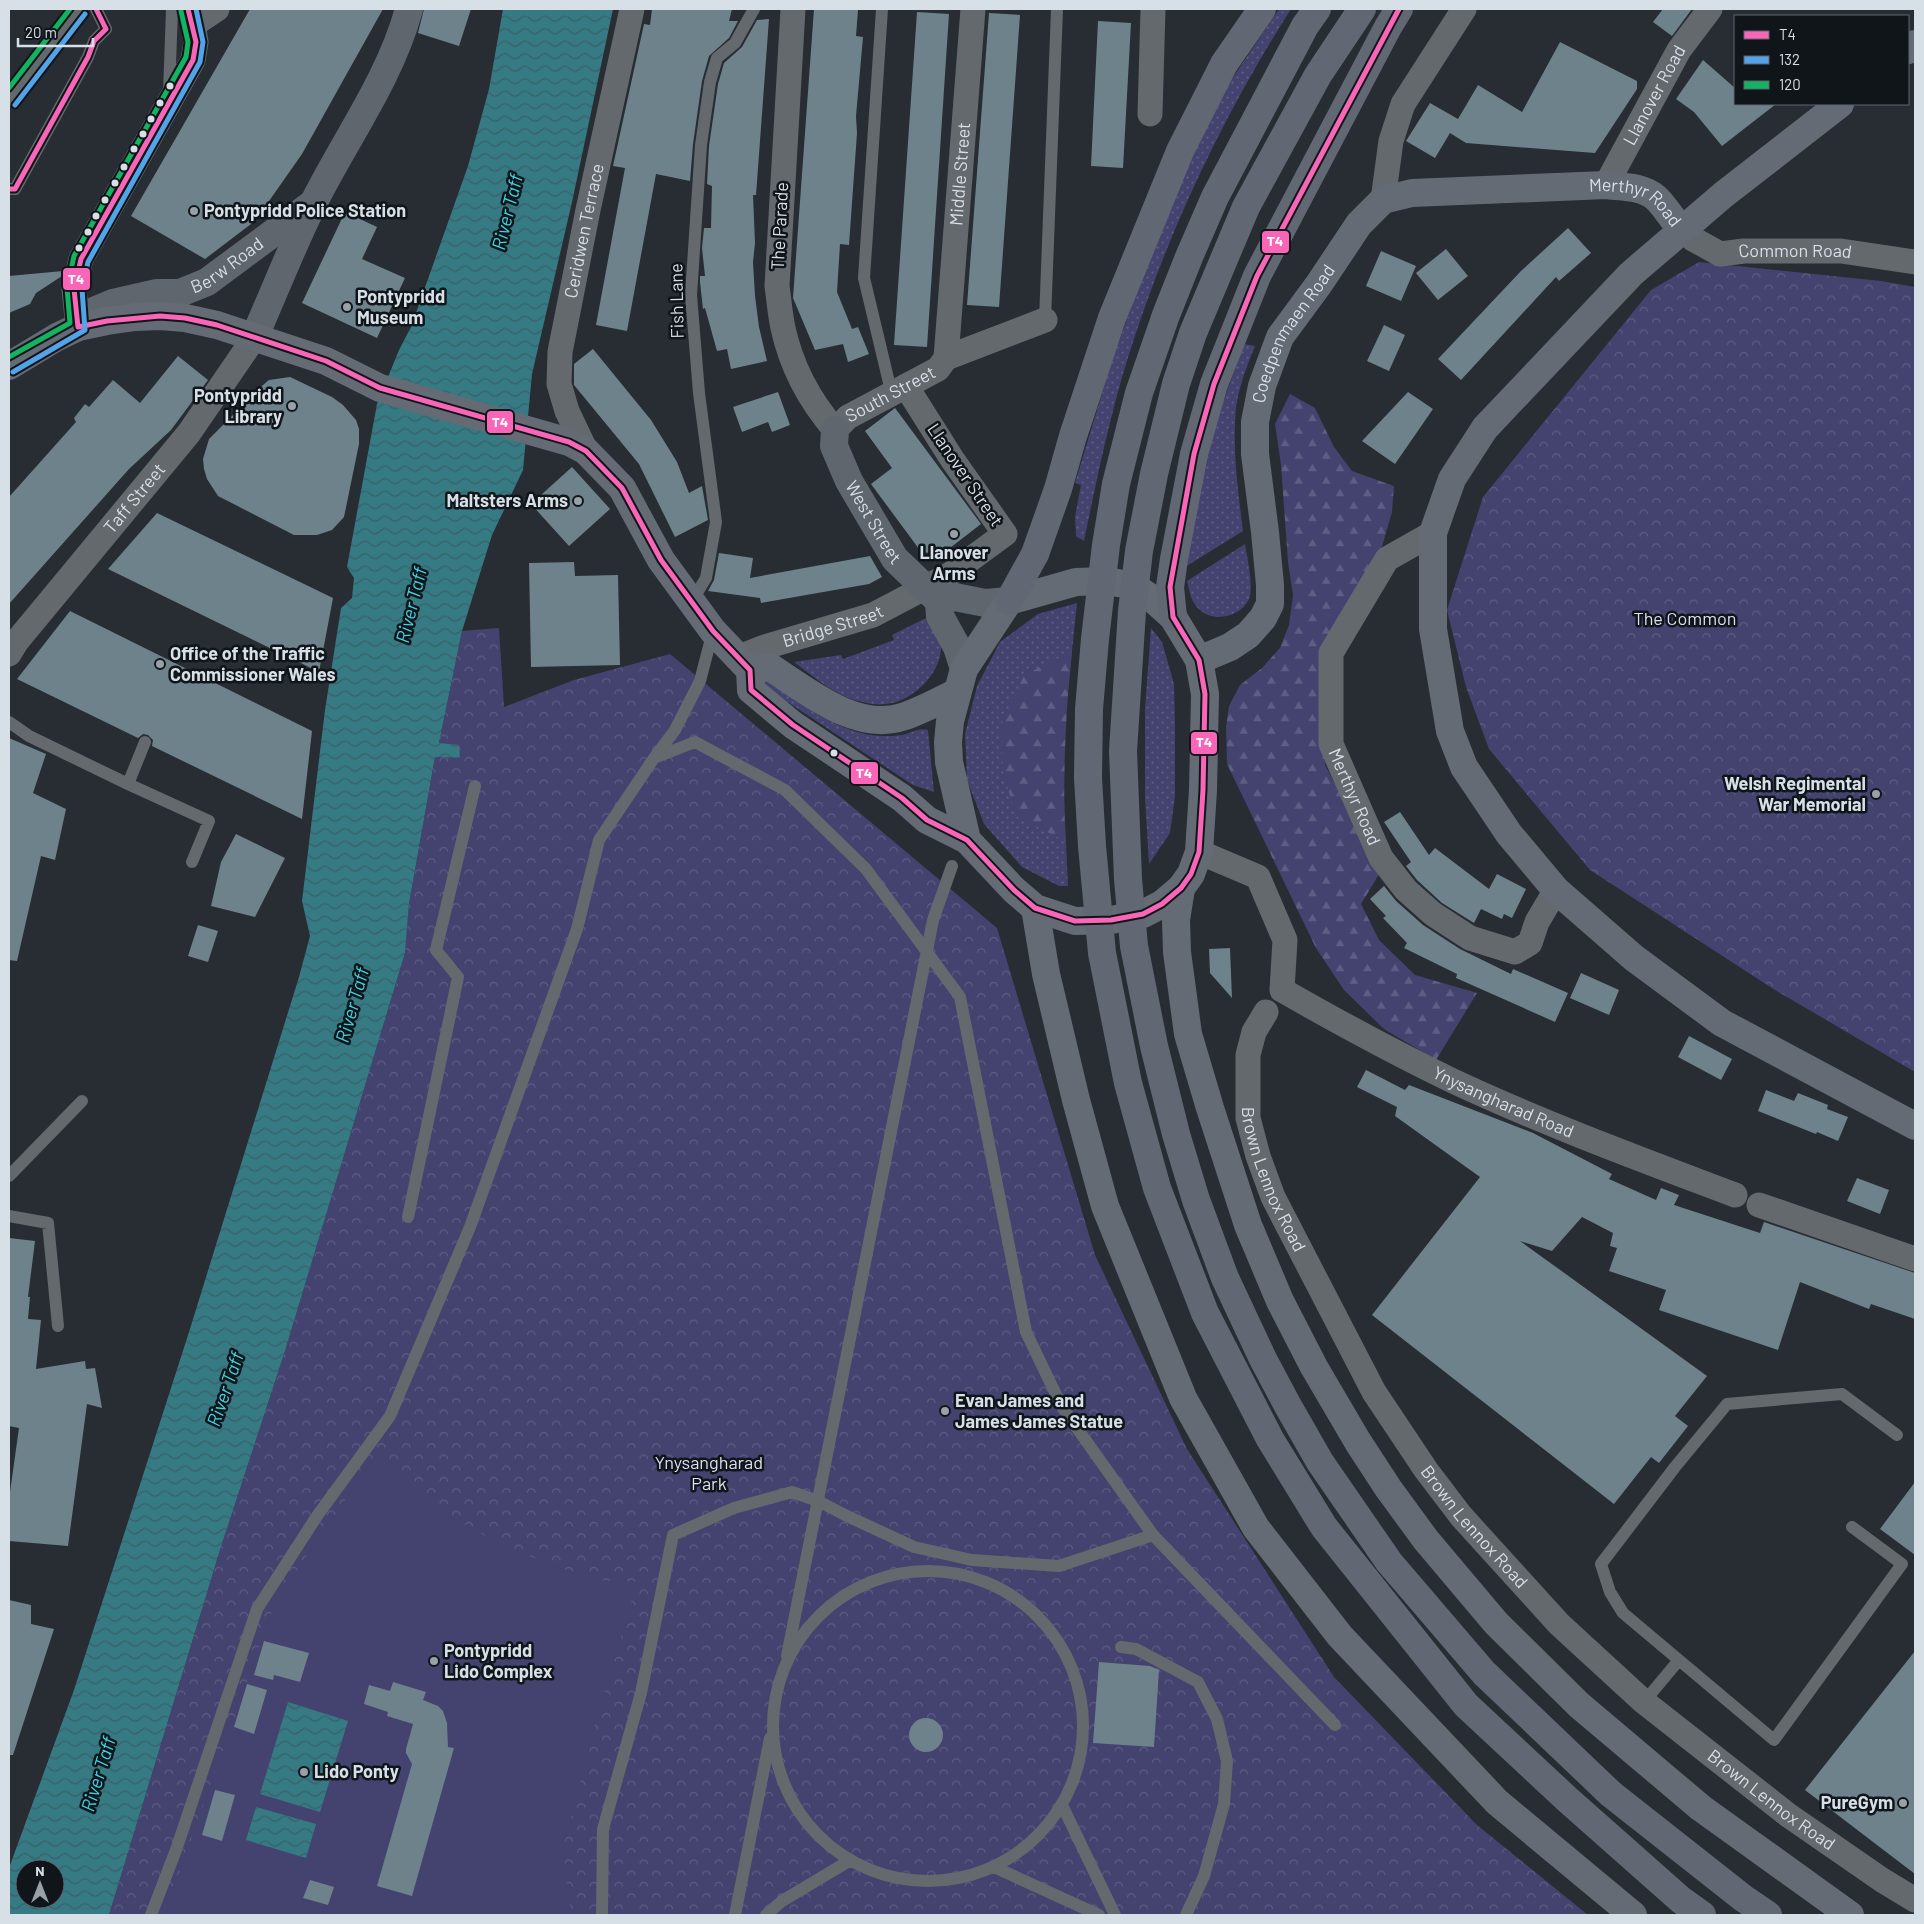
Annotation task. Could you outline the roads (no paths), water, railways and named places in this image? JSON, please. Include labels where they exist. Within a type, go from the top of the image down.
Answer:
[{"type":"highway","points":[[1009,601],[1035,554],[1058,489],[1073,436],[1112,318],[1180,151],[1224,64],[1262,9]]},
{"type":"highway","points":[[1317,9],[1305,26],[1215,197],[1166,314],[1139,393],[1116,484],[1106,545],[1094,648],[1089,709],[1088,758],[1092,846],[1102,953],[1128,1083],[1157,1188],[1204,1313],[1270,1439],[1319,1519],[1466,1705],[1568,1800],[1681,1900],[1702,1915]]},
{"type":"highway","points":[[1362,9],[1318,75],[1246,207],[1193,333],[1176,384],[1154,474],[1139,551],[1132,610],[1123,751],[1128,879],[1134,946],[1154,1046],[1176,1134],[1196,1200],[1225,1278],[1263,1360],[1320,1462],[1389,1562],[1484,1673],[1611,1794],[1743,1898],[1768,1915]]},
{"type":"highway","points":[[1173,617],[1170,587],[1174,559],[1194,454],[1214,384],[1257,276],[1399,9]]},
{"type":"main road","name":"Berw Road","points":[[254,338],[314,202],[377,88],[402,34],[409,9]]},
{"type":"main road","name":"Merthyr Road","points":[[1383,200],[1412,192],[1606,186],[1637,189],[1655,198],[1682,230],[1839,105]]},
{"type":"main road","name":"Coedpenmaen Road","points":[[1199,660],[1230,648],[1248,636],[1264,618],[1270,604],[1265,532],[1255,454],[1255,422],[1262,386],[1280,337],[1319,284],[1359,224],[1383,200]]},
{"type":"main road","name":"Berw Road","points":[[78,327],[94,311],[113,303],[157,293],[180,292],[207,282],[314,202]]},
{"type":"main road","points":[[1682,230],[1631,274],[1484,428],[1452,478],[1433,533],[1433,629],[1450,731],[1464,767],[1509,834],[1556,890],[1634,958],[1722,1023],[1915,1126]]},
{"type":"main road","points":[[9,366],[57,337],[78,327],[107,321],[160,316],[185,318],[217,325],[326,361],[380,388],[578,447],[622,488],[661,560],[713,631],[744,664],[751,690],[793,725],[902,798],[927,820],[967,840],[1014,890],[1035,908],[1075,921],[1111,920],[1143,914],[1162,904],[1181,888],[1191,874],[1199,852],[1203,790],[1205,694],[1199,660],[1173,617],[1153,599],[1131,585],[1104,581],[1076,582],[1009,601],[985,604],[954,597],[933,595],[940,616],[957,648],[961,681]]},
{"type":"main road","name":"West Street","points":[[835,430],[834,446],[849,481],[895,560],[933,595]]},
{"type":"main road","points":[[967,840],[949,762],[950,721],[961,681],[1009,601]]},
{"type":"main road","points":[[744,664],[770,667],[835,708],[859,718],[876,720],[900,718],[961,681]]},
{"type":"main road","points":[[1181,888],[1176,920],[1177,952],[1188,1034],[1210,1108],[1248,1225],[1280,1301],[1314,1367],[1358,1442],[1388,1488],[1426,1540],[1496,1623],[1579,1705],[1701,1808],[1850,1915]]},
{"type":"main road","points":[[1035,908],[1053,1003],[1076,1100],[1105,1206],[1183,1398],[1256,1528],[1340,1636],[1497,1802],[1633,1915]]},
{"type":"street","points":[[78,327],[74,289],[81,259],[193,60],[196,42],[190,17],[217,9]]},
{"type":"street","name":"Ceridwen Terrace","points":[[578,447],[559,384],[560,352],[588,210],[632,9]]},
{"type":"street","name":"The Parade","points":[[793,9],[777,286],[783,329],[800,377],[819,411],[835,430]]},
{"type":"street","name":"Middle Street","points":[[946,349],[973,9]]},
{"type":"street","points":[[1150,114],[1153,9]]},
{"type":"street","points":[[1383,200],[1391,141],[1403,104],[1464,9]]},
{"type":"street","name":"Llanover Road","points":[[1606,186],[1679,50],[1710,9]]},
{"type":"street","name":"Common Road","points":[[1682,230],[1693,239],[1720,254],[1744,252],[1841,252],[1915,262]]},
{"type":"street","name":"South Street","points":[[835,430],[848,417],[938,369],[946,349],[1045,320]]},
{"type":"street","name":"Taff Street","points":[[9,654],[17,641],[189,433],[254,338]]},
{"type":"street","name":"Llanover Street","points":[[899,390],[952,459],[1005,534],[949,575],[933,595]]},
{"type":"street","name":"Merthyr Road","points":[[1433,533],[1387,559],[1331,653],[1331,744],[1381,858],[1406,890],[1433,914],[1470,938],[1515,952],[1530,943],[1537,922],[1556,890]]},
{"type":"street","name":"Bridge Street","points":[[744,664],[765,647],[933,595]]},
{"type":"street","points":[[1199,852],[1258,877],[1285,940],[1274,1001]]},
{"type":"street","name":"Ynysangharad Road","points":[[1274,1001],[1364,1037],[1454,1081],[1584,1137],[1734,1195]]},
{"type":"street","name":"Brown Lennox Road","points":[[1274,1001],[1254,1032],[1248,1055],[1248,1118],[1258,1156],[1273,1197],[1374,1392],[1426,1470],[1461,1516],[1559,1624],[1644,1702],[1788,1815],[1882,1880],[1915,1900]]},
{"type":"street","points":[[1759,1206],[1915,1259]]},
{"type":"lane","points":[[9,100],[79,9]]},
{"type":"lane","points":[[9,189],[15,189],[88,57],[94,41],[106,28],[96,9]]},
{"type":"lane","points":[[168,106],[172,9]]},
{"type":"lane","name":"Fish Lane","points":[[692,601],[706,578],[716,522],[699,393],[691,295],[701,145],[710,82],[717,58],[735,43],[754,9]]},
{"type":"lane","points":[[882,9],[864,278],[899,390]]},
{"type":"lane","points":[[1045,320],[1057,9]]},
{"type":"lane","points":[[151,1915],[176,1850],[257,1609],[317,1516],[390,1416],[474,1218],[577,929],[599,840],[675,730],[700,681],[713,631]]},
{"type":"lane","points":[[9,722],[29,736],[209,821],[192,862]]},
{"type":"lane","points":[[128,784],[145,742]]},
{"type":"lane","points":[[654,758],[695,742],[786,790],[866,869],[960,998],[1026,1332],[1062,1407],[1153,1536],[1335,1725]]},
{"type":"lane","points":[[408,1217],[458,977],[436,950],[475,786]]},
{"type":"lane","points":[[785,1665],[806,1629],[836,1601],[872,1582],[912,1572],[954,1574],[994,1586],[1029,1609],[1057,1640],[1075,1678],[1083,1714],[1081,1752],[1074,1780],[1062,1805],[1033,1841],[994,1867],[946,1881],[896,1879],[849,1860],[808,1827],[782,1782],[772,1730],[772,1713],[776,1689],[785,1665],[933,920],[952,866]]},
{"type":"lane","points":[[9,1176],[82,1101]]},
{"type":"lane","points":[[9,1216],[48,1223],[58,1326]]},
{"type":"lane","points":[[1852,1527],[1902,1564],[1774,1740],[1623,1613],[1610,1592],[1601,1564],[1675,1467],[1727,1404],[1842,1394],[1897,1435]]},
{"type":"lane","points":[[602,1915],[604,1829],[641,1693],[673,1535],[734,1508],[792,1492],[818,1501],[914,1547],[972,1560],[1059,1566],[1153,1536]]},
{"type":"lane","points":[[1121,1647],[1136,1649],[1198,1682],[1217,1719],[1227,1761],[1224,1804],[1204,1876],[1186,1915]]},
{"type":"lane","points":[[1644,1702],[1679,1660]]},
{"type":"lane","points":[[735,1915],[772,1730]]},
{"type":"lane","points":[[1062,1805],[1115,1915]]},
{"type":"lane","points":[[766,1915],[782,1901],[849,1860]]},
{"type":"lane","points":[[994,1867],[1099,1915]]},
{"type":"water","name":"River Taff","points":[[503,9],[613,9],[572,202],[532,374],[523,470],[492,535],[462,631],[439,743],[459,745],[460,758],[435,757],[409,904],[405,953],[285,1351],[220,1550],[109,1915],[9,1915],[9,1868],[74,1690],[189,1332],[310,936],[302,901],[325,710],[341,608],[352,598],[354,578],[347,567],[377,404],[399,350],[411,327],[468,166],[489,89]]},
{"type":"water","points":[[288,1702],[348,1721],[320,1812],[260,1794]]},
{"type":"water","points":[[256,1807],[316,1824],[306,1858],[246,1840]]},
{"type":"place","name":"Pontypridd Police Station","points":[[194,211]]},
{"type":"place","name":"Pontypridd Museum","points":[[347,307]]},
{"type":"place","name":"Pontypridd Library","points":[[292,406]]},
{"type":"place","name":"Maltsters Arms","points":[[578,501]]},
{"type":"place","name":"Llanover Arms","points":[[954,534]]},
{"type":"place","name":"Office of the Traffic Commissioner Wales","points":[[160,664]]},
{"type":"place","name":"Welsh Regimental War Memorial","points":[[1876,794]]},
{"type":"place","name":"Evan James and James James Statue","points":[[945,1411]]},
{"type":"place","name":"Pontypridd Lido Complex","points":[[434,1661]]},
{"type":"place","name":"Lido Ponty","points":[[304,1772]]},
{"type":"place","name":"PureGym","points":[[1903,1803]]},
{"type":"park label","name":"The Common","points":[[1685,619]]},
{"type":"park label","name":"Ynysangharad Park","points":[[709,1474]]}]
